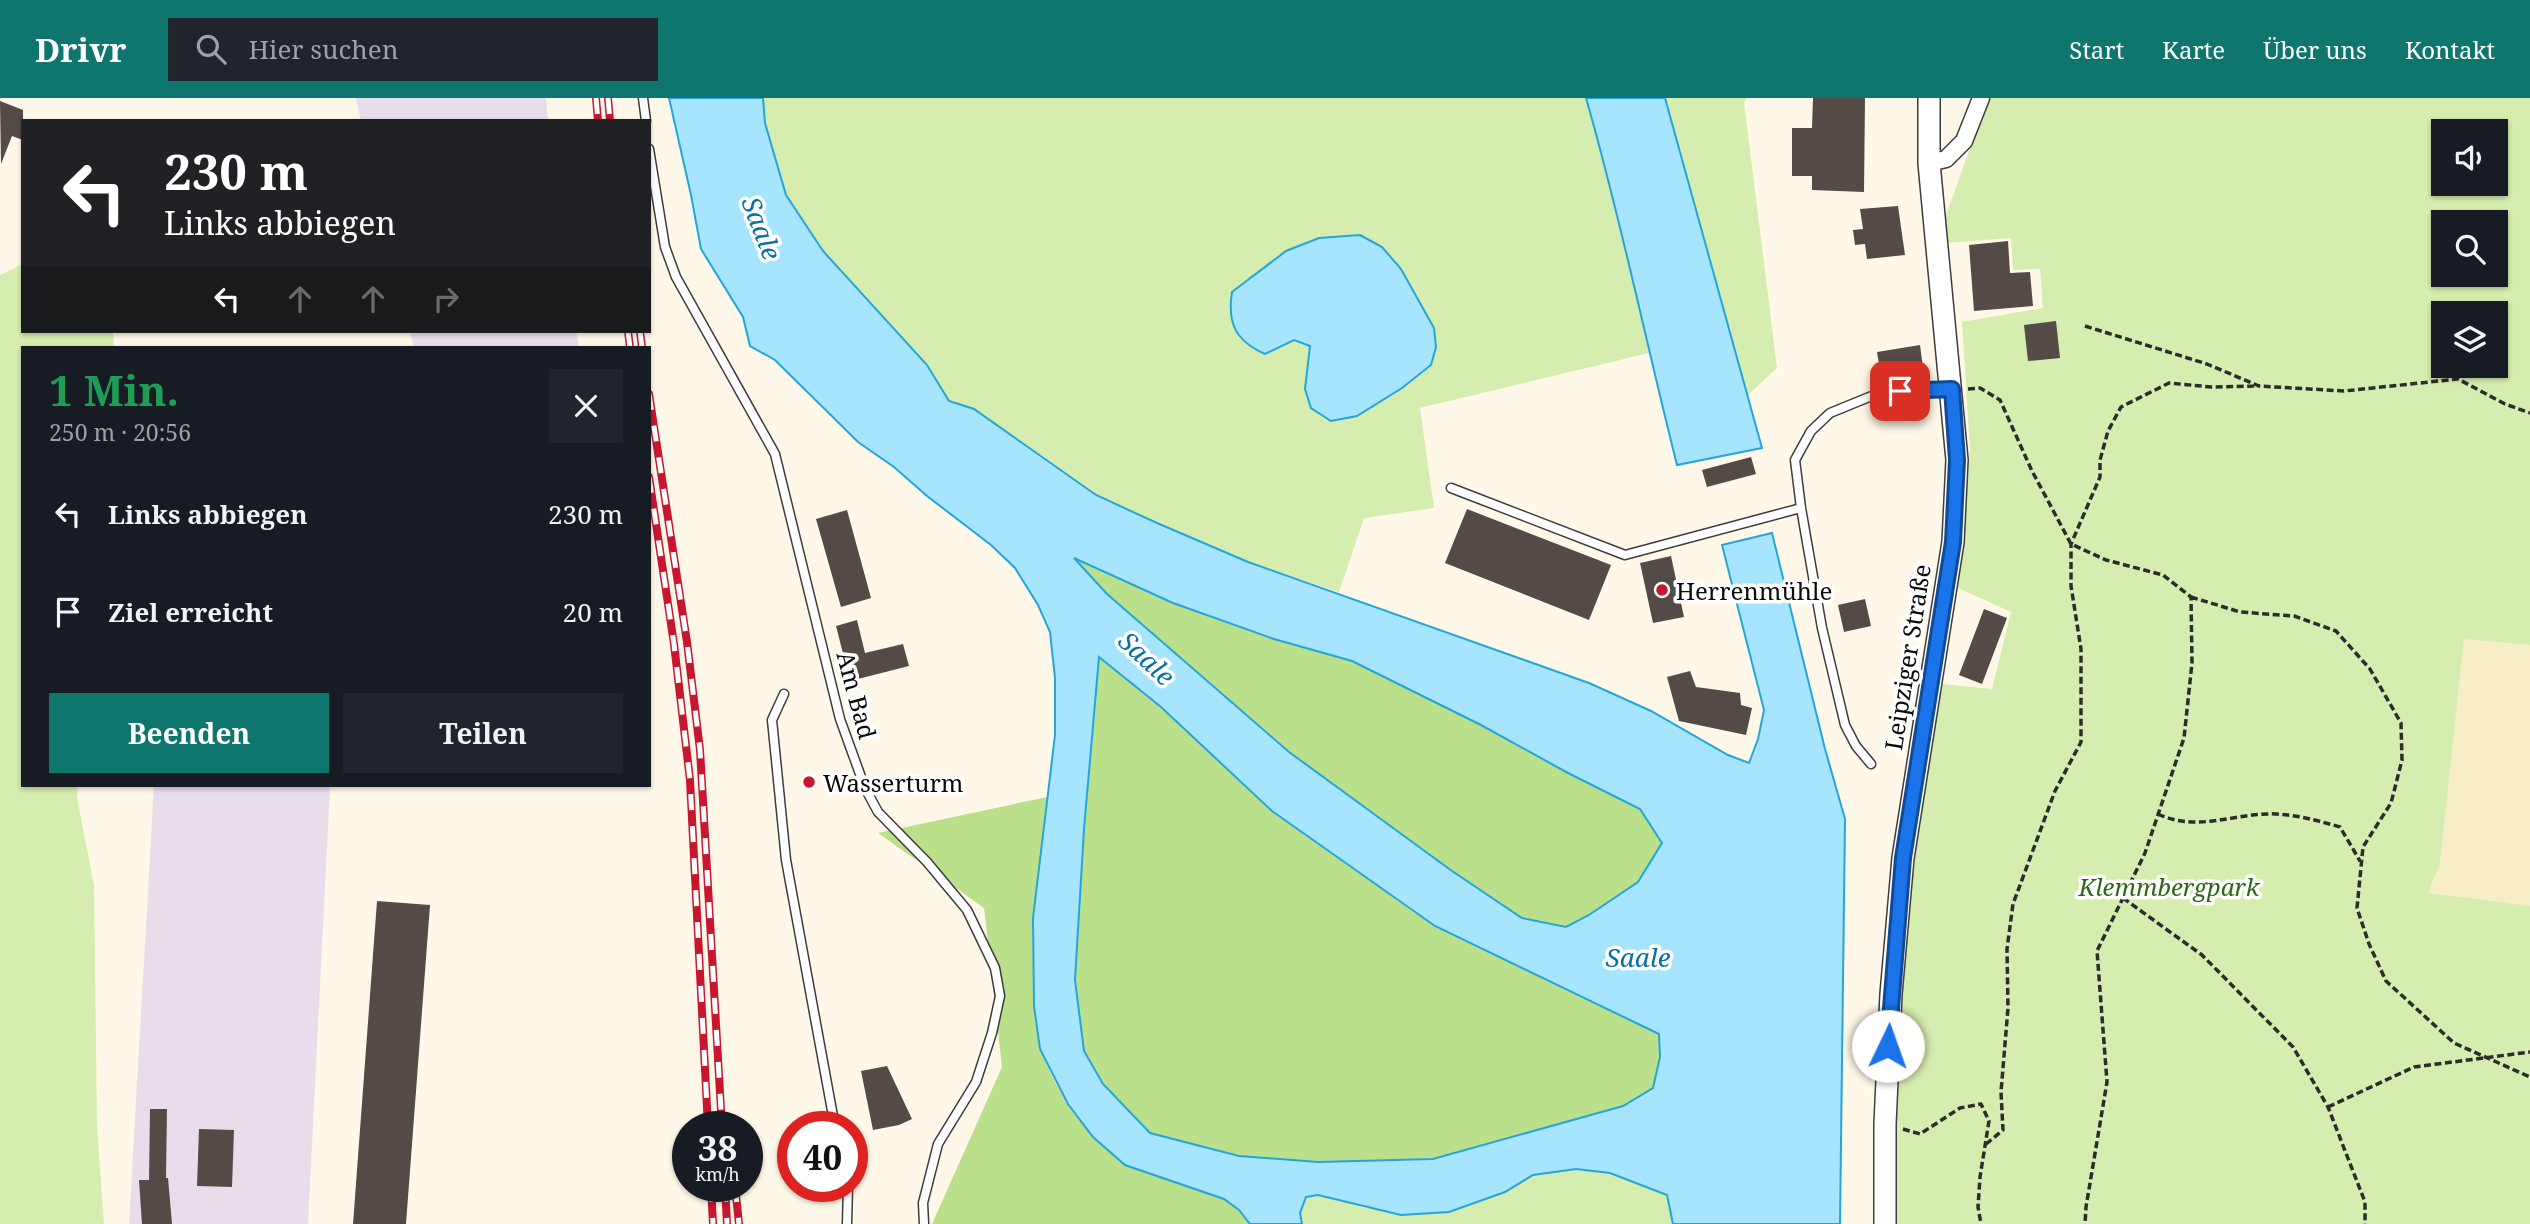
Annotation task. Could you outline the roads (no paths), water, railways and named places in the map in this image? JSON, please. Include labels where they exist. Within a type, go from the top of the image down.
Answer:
[{"type":"street","name":"Leipziger Straße","points":[[1885,1224],[1885,1124],[1891,994],[1903,858],[1953,542],[1957,460],[1929,163],[1929,98]]},
{"type":"street","points":[[1929,163],[1946,159],[1964,141],[1981,98]]},
{"type":"lane","points":[[643,98],[646,119]]},
{"type":"lane","name":"Am Bad","points":[[651,161],[665,247],[677,277],[775,454],[840,719],[865,788],[878,812],[927,862],[967,910],[995,968],[1000,996],[992,1033],[976,1082],[938,1144],[923,1203],[924,1224]]},
{"type":"lane","points":[[1871,764],[1856,746],[1846,725],[1822,628],[1795,460],[1811,430],[1830,413],[1879,393],[1952,389]]},
{"type":"lane","points":[[1451,488],[1625,555],[1801,508]]},
{"type":"lane","points":[[784,694],[772,720],[786,860],[832,1111]]},
{"type":"lane","points":[[847,1224],[848,1202]]},
{"type":"water","name":"Saale","points":[[669,98],[763,98],[765,123],[786,195],[823,251],[927,365],[949,401],[974,409],[1096,495],[1157,523],[1248,562],[1589,683],[1651,711],[1728,755],[1749,763],[1758,739],[1764,710],[1722,545],[1772,533],[1845,819],[1840,1224],[1673,1224],[1667,1195],[1610,1173],[1576,1169],[1533,1175],[1505,1192],[1449,1212],[1401,1215],[1318,1195],[1306,1197],[1300,1213],[1302,1224],[1250,1224],[1239,1210],[1224,1199],[1125,1165],[1093,1137],[1068,1104],[1040,1049],[1034,1006],[1033,918],[1055,735],[1055,678],[1050,632],[1038,605],[1015,568],[991,545],[894,467],[858,442],[775,360],[750,346],[743,317],[701,249]],"holes":[[[1074,558],[1173,603],[1274,639],[1352,661],[1640,809],[1662,843],[1638,882],[1589,915],[1566,927],[1522,918],[1452,871],[1289,752],[1107,594]],[[1099,657],[1161,707],[1272,811],[1435,926],[1659,1034],[1660,1057],[1653,1088],[1623,1106],[1433,1159],[1318,1162],[1239,1156],[1150,1133],[1103,1084],[1084,1051],[1075,980],[1084,829]]]},
{"type":"water","points":[[1586,98],[1665,98],[1762,448],[1677,465],[1611,189]]},
{"type":"water","points":[[1360,235],[1382,247],[1401,269],[1434,328],[1436,347],[1431,365],[1402,388],[1357,416],[1331,421],[1311,408],[1305,389],[1310,346],[1294,340],[1265,354],[1255,349],[1240,337],[1236,330],[1231,313],[1232,292],[1286,251],[1319,238]]},
{"type":"railway","points":[[596,98],[598,119]]},
{"type":"railway","points":[[608,98],[610,119]]},
{"type":"railway","points":[[628,333],[630,346]]},
{"type":"railway","points":[[640,333],[642,346]]},
{"type":"railway","points":[[651,407],[687,642],[700,750],[721,1111]]},
{"type":"railway","points":[[651,490],[674,644],[690,780],[707,1111]]},
{"type":"railway","points":[[712,1202],[713,1224]]},
{"type":"railway","points":[[726,1202],[727,1224]]},
{"type":"railway","points":[[737,1202],[739,1224]]},
{"type":"place","name":"Herrenmühle","points":[[1662,590]]},
{"type":"place","name":"Wasserturm","points":[[809,782]]},
{"type":"park label","name":"Klemmbergpark","points":[[2169,886]]}]
